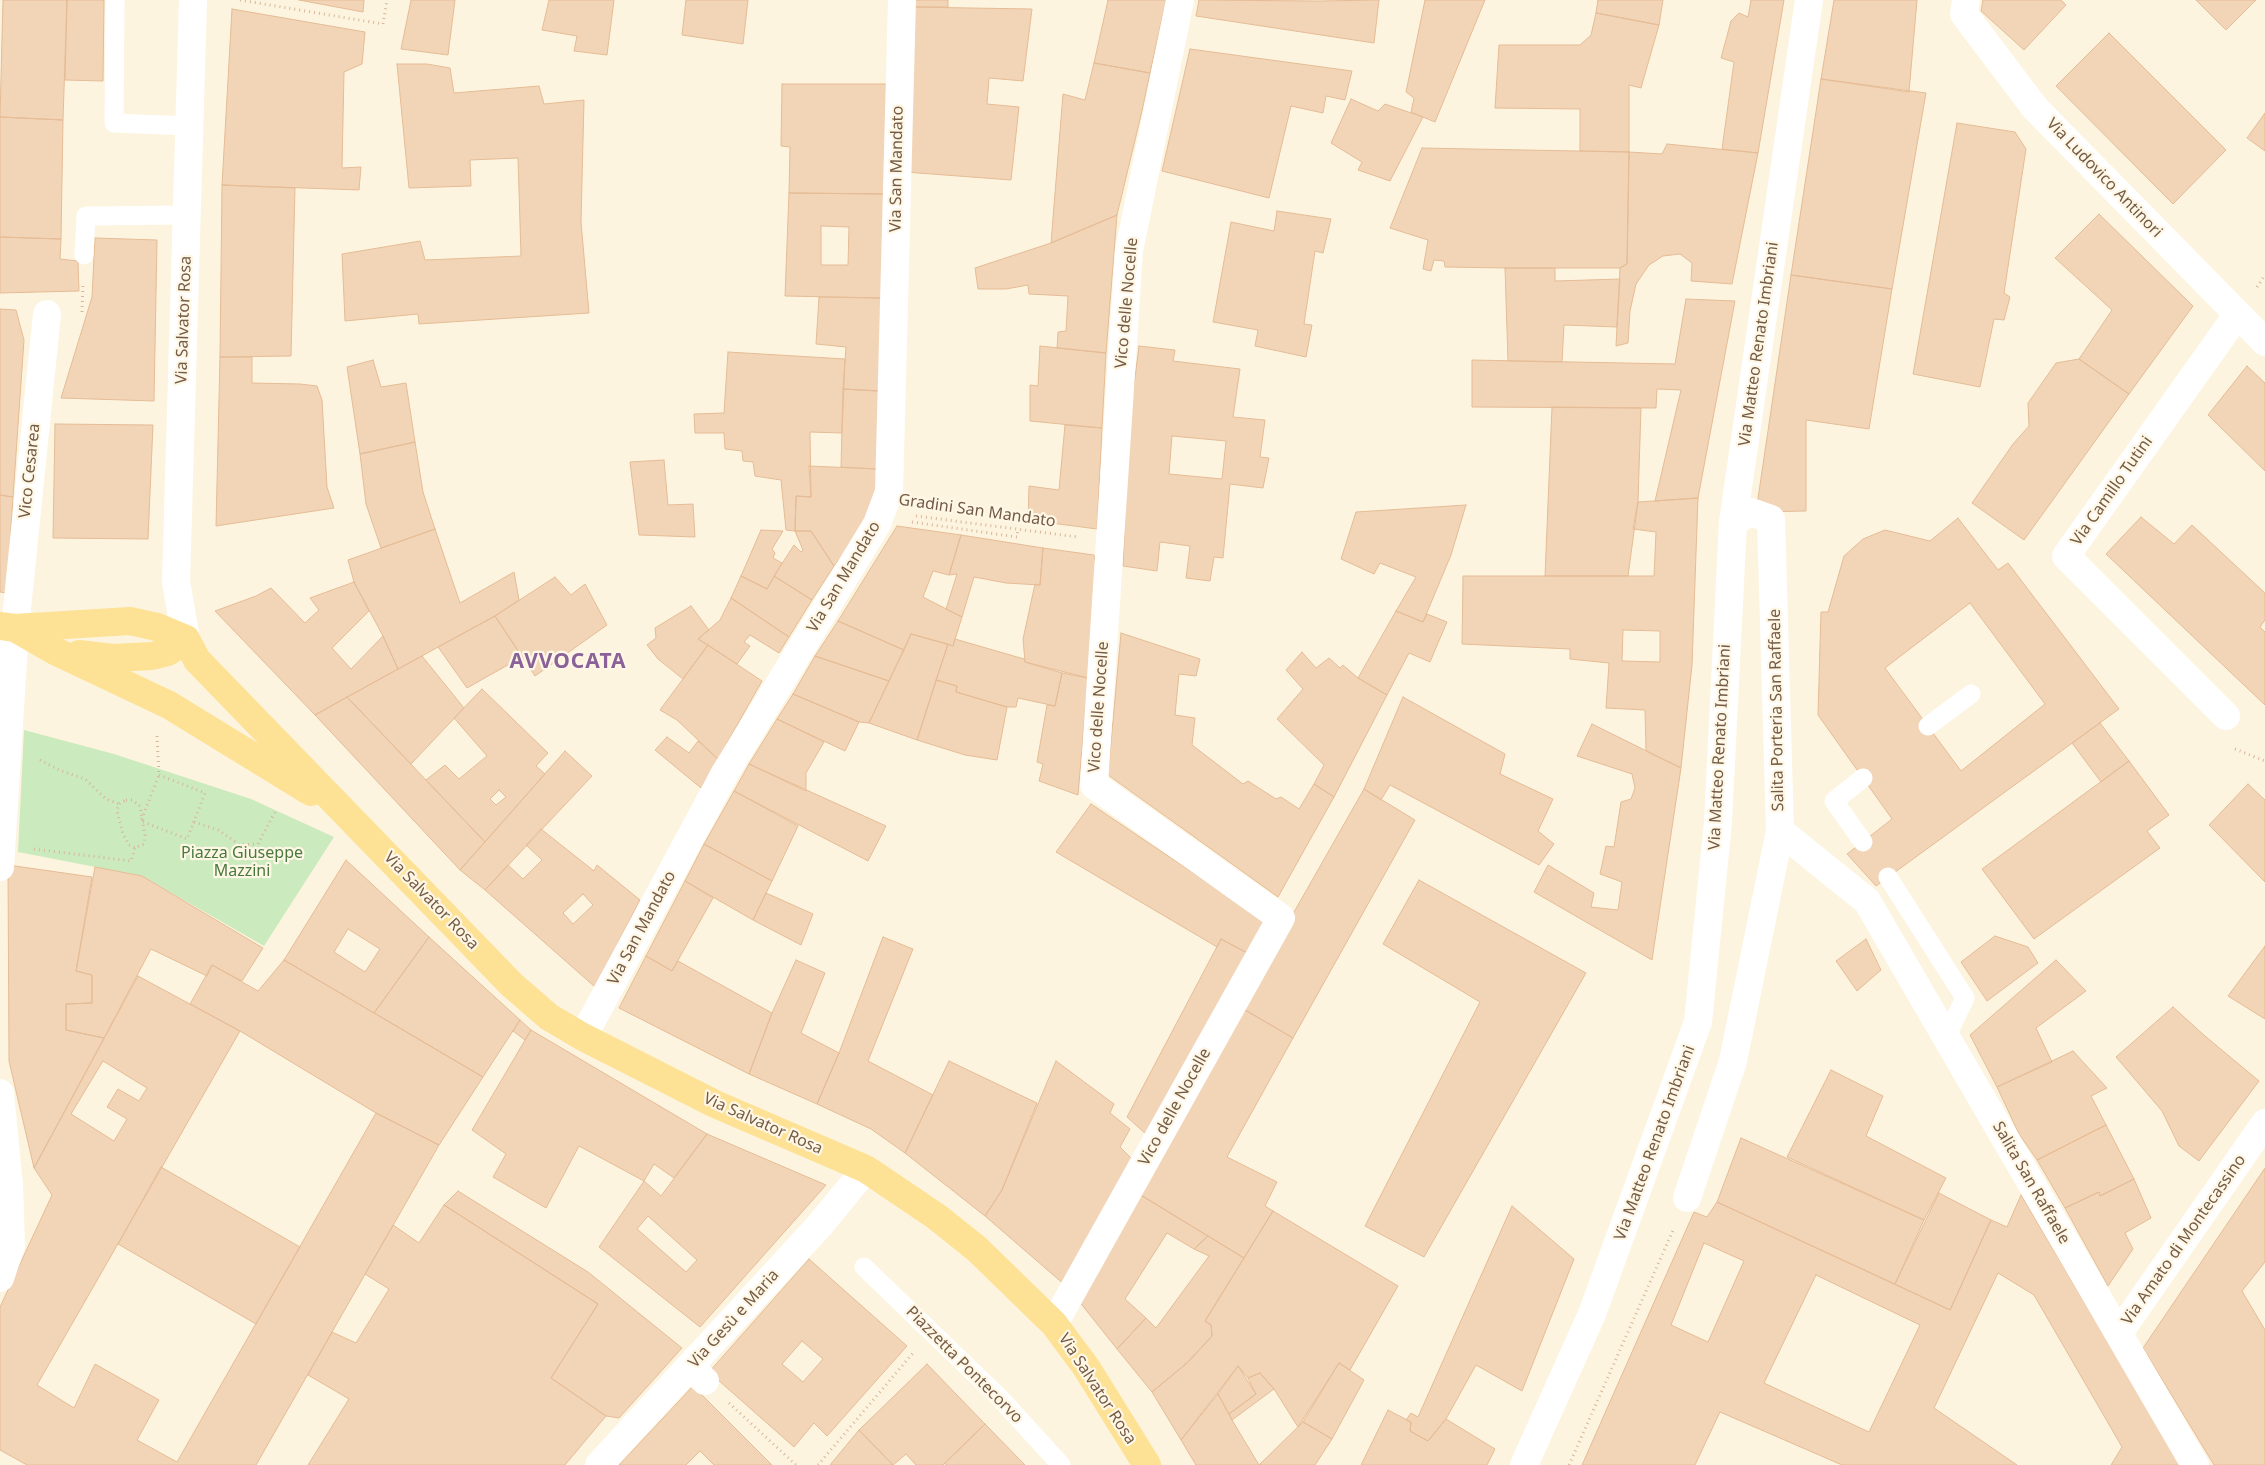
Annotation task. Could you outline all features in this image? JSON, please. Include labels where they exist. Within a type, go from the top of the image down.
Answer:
[{"type":"main road","points":[[7,627],[130,621],[157,627],[186,639],[197,660],[346,814]]},
{"type":"main road","points":[[7,627],[169,705],[346,814]]},
{"type":"main road","points":[[55,651],[132,659],[168,652],[186,639]]},
{"type":"main road","name":"Via Salvator Rosa","points":[[346,814],[512,985],[549,1017],[583,1037],[715,1104],[866,1169],[937,1217],[977,1249],[1054,1324],[1086,1367],[1147,1465]]},
{"type":"street","name":"Via Salvator Rosa","points":[[186,639],[176,582],[193,0]]},
{"type":"street","name":"Via San Mandato","points":[[583,1037],[725,774],[878,524],[893,516],[889,492],[902,0]]},
{"type":"street","name":"Vico delle Nocelle","points":[[1054,1324],[1281,918],[1094,785],[1129,251],[1180,0]]},
{"type":"street","name":"Via Matteo Renato Imbriani","points":[[1524,1465],[1592,1314],[1698,1022],[1718,822],[1733,522],[1809,0]]},
{"type":"street","name":"Via Ludovico Antinori","points":[[1966,0],[1964,14],[2035,108],[2265,342]]},
{"type":"street","name":"Vico Cesarea","points":[[1,856],[8,742],[7,627],[47,314]]},
{"type":"street","name":"Via Camillo Tutini","points":[[2226,716],[2066,556],[2237,314]]},
{"type":"street","name":"Salita Porteria San Raffaele","points":[[1733,522],[1751,512],[1771,519],[1780,831],[1867,901]]},
{"type":"street","points":[[1687,1198],[1733,1061],[1780,831]]},
{"type":"street","name":"Salita San Raffaele","points":[[1867,901],[2196,1465]]},
{"type":"street","points":[[0,1093],[10,1194],[12,1246],[0,1278]]},
{"type":"street","name":"Via Amato di Montecassino","points":[[2119,1333],[2265,1123]]},
{"type":"street","name":"Via Gesù e Maria","points":[[599,1465],[697,1374],[866,1169]]},
{"type":"lane","points":[[115,0],[114,123],[190,126]]},
{"type":"lane","points":[[84,255],[86,216],[188,215]]},
{"type":"lane","points":[[1928,726],[1971,694]]},
{"type":"lane","points":[[1863,778],[1834,801],[1863,842]]},
{"type":"lane","points":[[1888,877],[1965,998],[1946,1037]]},
{"type":"lane","name":"Piazzetta Pontecorvo","points":[[864,1268],[999,1397],[1061,1465]]},
{"type":"path","points":[[240,0],[383,24],[387,0]]},
{"type":"path","points":[[893,516],[1017,537],[1018,529]]},
{"type":"path","name":"Gradini San Mandato","points":[[893,516],[1069,536]]},
{"type":"path","points":[[8,742],[59,770],[85,779],[106,799],[119,804]]},
{"type":"path","points":[[2234,749],[2265,761]]},
{"type":"path","points":[[159,775],[205,793],[187,839],[141,821],[159,775]]},
{"type":"path","points":[[194,822],[218,830],[240,845],[258,844],[269,822],[294,782]]},
{"type":"path","points":[[126,800],[132,800],[140,806],[141,821],[145,835],[144,844],[135,848],[129,844],[123,834],[117,812],[119,804],[126,800]]},
{"type":"path","points":[[1,856],[132,861],[135,848]]},
{"type":"path","points":[[1569,1465],[1687,1198]]},
{"type":"path","points":[[818,1465],[931,1331]]},
{"type":"path","points":[[697,1374],[796,1465]]},
{"type":"green space","name":"Piazza Giuseppe Mazzini","points":[[24,730],[114,754],[251,799],[334,837],[264,946],[142,876],[18,852]]},
{"type":"building","points":[[3,0],[67,0],[63,120],[0,117]]},
{"type":"building","points":[[67,0],[104,0],[103,81],[65,80]]},
{"type":"building","points":[[299,0],[364,0],[363,12]]},
{"type":"building","points":[[411,0],[455,0],[448,55],[401,49]]},
{"type":"building","points":[[549,0],[614,0],[607,55],[574,51],[577,36],[542,30]]},
{"type":"building","points":[[686,0],[748,0],[743,44],[682,35]]},
{"type":"building","points":[[910,0],[948,0],[948,7],[910,7]]},
{"type":"building","points":[[1108,0],[1166,0],[1150,73],[1094,63]]},
{"type":"building","points":[[1199,0],[1379,0],[1374,43],[1196,16]]},
{"type":"building","points":[[1425,0],[1485,0],[1435,122],[1411,112],[1414,98],[1406,92]]},
{"type":"building","points":[[1598,0],[1663,0],[1659,25],[1596,13]]},
{"type":"building","points":[[1751,0],[1784,0],[1758,153],[1722,149],[1734,62],[1721,58],[1731,21],[1739,13],[1748,17]]},
{"type":"building","points":[[1834,0],[1917,0],[1909,92],[1821,79]]},
{"type":"building","points":[[1983,0],[2061,0],[2066,5],[2024,50],[1981,11]]},
{"type":"building","points":[[2196,0],[2256,0],[2226,30]]},
{"type":"building","points":[[910,7],[1032,9],[1023,81],[989,78],[987,104],[1019,107],[1011,180],[905,172]]},
{"type":"building","points":[[232,9],[365,32],[362,64],[344,72],[342,168],[361,167],[359,190],[222,185]]},
{"type":"building","points":[[1596,13],[1659,25],[1641,88],[1629,85],[1629,152],[1580,151],[1580,109],[1495,108],[1499,45],[1580,45],[1591,35]]},
{"type":"building","points":[[2109,33],[2226,150],[2173,204],[2056,86]]},
{"type":"building","points":[[1190,49],[1352,71],[1345,100],[1326,96],[1323,113],[1291,106],[1269,198],[1162,171]]},
{"type":"building","points":[[1094,63],[1150,73],[1142,111],[1117,215],[1051,243],[1063,94],[1085,100]]},
{"type":"building","points":[[397,64],[427,64],[450,68],[454,93],[539,86],[544,104],[584,100],[581,222],[589,313],[419,324],[418,314],[345,321],[342,254],[420,241],[425,260],[521,256],[518,158],[470,160],[471,186],[409,188]]},
{"type":"building","points":[[1821,79],[1926,93],[1892,289],[1791,275]]},
{"type":"building","points":[[782,84],[890,84],[885,194],[789,193],[790,147],[781,146]]},
{"type":"building","points":[[1351,99],[1378,111],[1385,104],[1423,117],[1390,181],[1358,170],[1362,162],[1331,143]]},
{"type":"building","points":[[2265,113],[2265,151],[2247,138]]},
{"type":"building","points":[[0,117],[63,120],[61,239],[0,237]]},
{"type":"building","points":[[1957,123],[2015,132],[2026,149],[2004,293],[2010,297],[2004,320],[1994,319],[1980,387],[1913,374]]},
{"type":"building","points":[[1667,144],[1758,153],[1732,284],[1691,281],[1692,263],[1680,254],[1663,256],[1649,265],[1636,284],[1630,311],[1628,343],[1616,346],[1620,268],[1627,264],[1629,152],[1662,154]]},
{"type":"building","points":[[1422,148],[1629,152],[1627,264],[1620,268],[1445,267],[1444,261],[1434,260],[1431,271],[1423,269],[1428,240],[1390,228]]},
{"type":"building","points":[[222,185],[295,188],[291,356],[220,357]]},
{"type":"building","points":[[789,193],[885,194],[882,298],[785,296]],"holes":[[[821,226],[849,227],[848,265],[821,265]]]},
{"type":"building","points":[[1277,211],[1331,219],[1323,253],[1315,251],[1304,324],[1312,325],[1306,357],[1255,346],[1258,330],[1213,322],[1231,222],[1274,231]]},
{"type":"building","points":[[2099,214],[2193,306],[2129,394],[2079,359],[2112,310],[2055,258]]},
{"type":"building","points":[[1117,215],[1106,353],[1057,348],[1058,332],[1066,331],[1068,296],[1029,294],[1028,285],[1006,289],[978,289],[975,268],[1051,243]]},
{"type":"building","points":[[0,237],[61,239],[60,259],[78,261],[79,291],[0,293]]},
{"type":"building","points":[[95,238],[157,240],[154,401],[61,398],[92,297]]},
{"type":"building","points":[[1505,268],[1555,268],[1555,281],[1620,279],[1617,327],[1564,325],[1562,362],[1508,361]]},
{"type":"building","points":[[1791,275],[1892,289],[1869,429],[1806,420],[1806,511],[1756,512]]},
{"type":"building","points":[[819,297],[882,298],[879,391],[843,389],[846,347],[816,344]]},
{"type":"building","points":[[1686,299],[1735,301],[1698,498],[1655,501],[1681,390],[1657,389],[1656,408],[1472,407],[1472,360],[1675,364]]},
{"type":"building","points":[[0,309],[16,310],[24,340],[13,497],[0,495]]},
{"type":"building","points":[[1040,346],[1106,353],[1102,428],[1030,421],[1030,385],[1038,386]]},
{"type":"building","points":[[1139,346],[1175,350],[1173,361],[1240,369],[1233,417],[1265,420],[1260,457],[1269,458],[1263,488],[1230,484],[1223,558],[1214,557],[1210,581],[1186,578],[1190,546],[1160,542],[1157,571],[1123,566],[1129,424]],"holes":[[[1172,436],[1226,441],[1222,479],[1169,474]]]},
{"type":"building","points":[[728,352],[845,359],[842,433],[810,432],[811,497],[796,496],[795,531],[786,530],[781,480],[755,476],[753,462],[743,461],[742,451],[725,449],[724,433],[695,433],[694,414],[724,413]]},
{"type":"building","points":[[220,357],[252,357],[252,383],[317,386],[322,400],[327,487],[334,508],[216,526]]},
{"type":"building","points":[[2079,359],[2129,394],[2024,540],[1972,503],[2013,444],[2029,426],[2028,403],[2056,363]]},
{"type":"building","points":[[373,360],[381,387],[406,383],[415,442],[360,454],[347,367]]},
{"type":"building","points":[[2247,366],[2265,383],[2265,471],[2208,415]]},
{"type":"building","points":[[843,389],[879,391],[877,469],[841,467]]},
{"type":"building","points":[[1552,407],[1641,408],[1638,502],[1628,576],[1545,576]]},
{"type":"building","points":[[55,424],[153,425],[148,539],[53,538]]},
{"type":"building","points":[[1065,425],[1102,428],[1097,529],[1028,520],[1029,486],[1059,490]]},
{"type":"building","points":[[415,442],[423,492],[435,529],[381,548],[366,504],[360,454]]},
{"type":"building","points":[[664,460],[668,505],[693,504],[695,537],[639,535],[630,462]]},
{"type":"building","points":[[809,466],[877,469],[874,515],[834,566],[811,531],[795,531],[796,496],[811,497]]},
{"type":"building","points":[[0,495],[13,497],[7,593],[0,592]]},
{"type":"building","points":[[1698,498],[1692,665],[1681,768],[1646,751],[1645,710],[1606,708],[1609,663],[1570,659],[1570,649],[1462,644],[1463,576],[1654,576],[1656,532],[1633,529],[1638,502]],"holes":[[[1623,630],[1660,631],[1660,662],[1622,661]]]},
{"type":"building","points":[[1466,505],[1451,555],[1423,622],[1396,611],[1416,577],[1380,563],[1374,574],[1341,559],[1356,512]]},
{"type":"building","points":[[2141,517],[2174,544],[2192,525],[2265,593],[2265,620],[2260,627],[2265,632],[2265,705],[2106,554]]},
{"type":"building","points":[[1958,518],[1998,570],[2008,563],[2119,709],[1876,886],[1847,854],[1892,819],[1818,715],[1821,612],[1828,612],[1844,556],[1863,539],[1885,530],[1930,541]],"holes":[[[1970,603],[2045,704],[1961,771],[1885,668]]]},
{"type":"building","points":[[897,526],[961,535],[949,575],[933,571],[923,597],[962,617],[953,646],[911,634],[904,650],[838,621]]},
{"type":"building","points":[[435,529],[460,603],[514,572],[519,600],[495,616],[398,669],[383,636],[354,582],[348,560]]},
{"type":"building","points":[[761,530],[783,531],[772,549],[775,553],[773,558],[782,563],[767,589],[741,576]]},
{"type":"building","points":[[795,531],[811,531],[834,566],[812,600],[774,576],[794,545],[801,552],[803,550]]},
{"type":"building","points":[[961,535],[1043,548],[1040,585],[1006,583],[974,577],[962,617],[946,609],[957,574],[949,575]]},
{"type":"building","points":[[1043,548],[1094,555],[1099,584],[1088,678],[1025,662],[1023,639],[1035,584],[1040,585]]},
{"type":"building","points":[[741,576],[767,589],[774,576],[812,600],[789,637],[731,598]]},
{"type":"building","points":[[555,577],[571,595],[585,584],[607,625],[535,676],[495,616]]},
{"type":"building","points":[[354,582],[369,611],[332,648],[351,669],[383,636],[398,669],[315,715],[215,611],[256,596],[271,588],[305,623],[319,610],[310,598]]},
{"type":"building","points":[[731,598],[789,637],[779,653],[750,635],[744,642],[750,646],[737,664],[698,639],[720,620]]},
{"type":"building","points":[[691,606],[709,630],[698,639],[708,645],[683,679],[658,659],[647,645],[656,638],[655,628]]},
{"type":"building","points":[[1396,611],[1423,622],[1427,614],[1447,622],[1430,662],[1409,653],[1387,695],[1358,678]]},
{"type":"building","points":[[495,616],[522,657],[467,688],[438,647]]},
{"type":"building","points":[[838,621],[904,650],[889,681],[815,656]]},
{"type":"building","points":[[1121,633],[1200,659],[1196,676],[1179,674],[1175,715],[1195,718],[1192,745],[1243,784],[1248,781],[1276,799],[1281,797],[1299,809],[1314,784],[1334,797],[1278,897],[1108,775]]},
{"type":"building","points":[[911,634],[948,644],[917,740],[869,723]]},
{"type":"building","points":[[955,639],[1024,659],[1025,662],[1062,673],[1055,706],[1018,698],[1016,707],[1007,707],[956,692],[957,686],[936,680],[948,644],[953,646]]},
{"type":"building","points":[[708,645],[762,681],[718,759],[677,720],[660,710]]},
{"type":"building","points":[[1302,652],[1316,668],[1329,658],[1340,668],[1343,665],[1358,678],[1387,695],[1334,797],[1314,784],[1324,765],[1277,719],[1303,689],[1286,670]]},
{"type":"building","points":[[422,656],[464,708],[411,764],[347,697]]},
{"type":"building","points":[[815,656],[889,681],[869,723],[859,722],[793,694]]},
{"type":"building","points":[[1062,673],[1088,678],[1078,795],[1039,781],[1043,764],[1037,762],[1047,705],[1055,706]]},
{"type":"building","points":[[936,680],[957,686],[956,692],[1007,707],[997,760],[965,755],[917,740]]},
{"type":"building","points":[[482,689],[548,753],[536,766],[545,774],[485,842],[426,780],[445,765],[459,779],[487,756],[454,718]],"holes":[[[499,790],[506,797],[496,805],[490,799]]]},
{"type":"building","points":[[793,694],[859,722],[845,751],[777,719]]},
{"type":"building","points":[[347,697],[485,842],[460,870],[315,715]]},
{"type":"building","points":[[1403,697],[1505,754],[1500,774],[1553,799],[1538,831],[1554,844],[1539,865],[1390,785],[1381,800],[1364,789]]},
{"type":"building","points":[[777,719],[824,742],[806,773],[806,791],[749,764]]},
{"type":"building","points":[[2100,723],[2129,761],[2101,782],[2072,743]]},
{"type":"building","points":[[1592,724],[1681,768],[1652,960],[1534,892],[1548,865],[1594,893],[1591,907],[1618,910],[1622,882],[1600,874],[1606,846],[1614,847],[1621,802],[1631,799],[1635,788],[1632,774],[1577,756]]},
{"type":"building","points":[[667,737],[689,753],[698,741],[718,759],[701,788],[655,750]]},
{"type":"building","points":[[565,751],[592,776],[485,890],[460,870]]},
{"type":"building","points":[[2129,761],[2169,815],[2147,831],[2160,848],[2034,939],[1982,869]]},
{"type":"building","points":[[749,764],[886,826],[868,861],[734,791]]},
{"type":"building","points":[[2248,784],[2265,800],[2265,882],[2209,825]]},
{"type":"building","points":[[1364,789],[1415,820],[1293,1038],[1240,1007]]},
{"type":"building","points":[[734,791],[798,826],[772,881],[704,844]]},
{"type":"building","points":[[1091,804],[1269,924],[1251,955],[1221,939],[1217,947],[1056,852]]},
{"type":"building","points":[[541,829],[594,871],[597,865],[640,900],[595,987],[485,890],[508,865],[523,879],[542,860],[526,845]],"holes":[[[583,894],[593,905],[573,924],[563,913]]]},
{"type":"building","points":[[704,844],[772,881],[753,920],[685,881]]},
{"type":"building","points":[[346,860],[429,937],[374,1013],[284,960]],"holes":[[[348,929],[380,949],[365,972],[334,952]]]},
{"type":"building","points":[[8,865],[92,877],[76,971],[92,975],[92,1003],[66,1004],[66,1030],[104,1038],[34,1168],[9,1061]]},
{"type":"building","points":[[95,867],[142,876],[263,948],[242,981],[212,965],[207,976],[151,949],[104,1038],[66,1030],[66,1004],[92,1003],[92,975],[76,971]]},
{"type":"building","points":[[1419,880],[1586,973],[1424,1257],[1365,1226],[1480,1002],[1383,944]]},
{"type":"building","points":[[685,881],[713,898],[672,971],[646,956]]},
{"type":"building","points":[[766,893],[813,914],[801,945],[753,920]]},
{"type":"building","points":[[1995,936],[2028,947],[2038,963],[1987,1001],[1961,962]]},
{"type":"building","points":[[429,937],[520,1020],[483,1077],[374,1013]]},
{"type":"building","points":[[883,937],[913,949],[868,1061],[933,1095],[905,1153],[871,1129],[817,1104],[839,1053]]},
{"type":"building","points":[[1221,939],[1251,955],[1148,1136],[1127,1117]]},
{"type":"building","points":[[1866,939],[1881,970],[1857,991],[1836,961]]},
{"type":"building","points":[[2265,946],[2265,1019],[2228,996]]},
{"type":"building","points":[[646,956],[672,971],[678,961],[772,1013],[749,1074],[619,1008]]},
{"type":"building","points":[[284,960],[483,1077],[439,1145],[376,1113],[240,1031],[190,1004],[212,965],[258,991]]},
{"type":"building","points":[[796,960],[825,973],[801,1033],[839,1053],[817,1104],[749,1074],[772,1013]]},
{"type":"building","points":[[2056,960],[2086,991],[2036,1028],[2052,1062],[1997,1087],[1970,1035]]},
{"type":"building","points":[[138,976],[240,1031],[37,1385],[74,1408],[95,1364],[159,1400],[137,1440],[177,1462],[376,1113],[439,1145],[256,1465],[27,1465],[0,1450],[0,1307],[52,1195],[34,1168]],"holes":[[[103,1061],[147,1088],[139,1101],[118,1089],[107,1107],[127,1119],[114,1141],[71,1114]]]},
{"type":"building","points":[[1240,1007],[1293,1038],[1227,1157],[1277,1182],[1265,1206],[1273,1211],[1244,1258],[1139,1194]]},
{"type":"building","points":[[2173,1007],[2259,1081],[2199,1161],[2179,1146],[2162,1111],[2116,1057]]},
{"type":"building","points":[[520,1020],[531,1030],[525,1040],[513,1031]]},
{"type":"building","points":[[531,1030],[707,1134],[674,1178],[654,1164],[644,1181],[579,1146],[546,1208],[493,1177],[506,1154],[472,1130]]},
{"type":"building","points":[[2073,1051],[2107,1088],[2091,1096],[2106,1125],[2037,1160],[2019,1134],[1997,1087]]},
{"type":"building","points":[[949,1061],[1037,1103],[1002,1190],[985,1216],[905,1153]]},
{"type":"building","points":[[1056,1061],[1114,1104],[1110,1113],[1130,1129],[1120,1147],[1134,1161],[1066,1286],[985,1216],[1002,1190]]},
{"type":"building","points":[[1831,1070],[1883,1096],[1866,1136],[1946,1178],[1924,1220],[1787,1157]]},
{"type":"building","points":[[2106,1125],[2134,1179],[2100,1196],[2099,1192],[2065,1208],[2037,1160]]},
{"type":"building","points":[[707,1134],[826,1185],[700,1327],[599,1247],[644,1181],[661,1196]],"holes":[[[648,1216],[697,1260],[686,1272],[637,1229]]]},
{"type":"building","points":[[1741,1138],[1924,1220],[1895,1284],[1717,1202]]},
{"type":"building","points":[[161,1167],[300,1247],[256,1324],[118,1244]]},
{"type":"building","points":[[2265,1168],[2265,1262],[2242,1291],[2265,1330],[2265,1465],[2214,1465],[2143,1348]]},
{"type":"building","points":[[2134,1179],[2151,1218],[2125,1233],[2133,1249],[2108,1286],[2065,1208],[2099,1192],[2100,1196]]},
{"type":"building","points":[[458,1191],[588,1272],[682,1348],[619,1418],[606,1416],[551,1378],[598,1304],[444,1205]]},
{"type":"building","points":[[1939,1193],[1991,1220],[1950,1310],[1895,1284]]},
{"type":"building","points":[[1139,1194],[1208,1236],[1194,1249],[1167,1233],[1125,1299],[1146,1318],[1117,1349],[1078,1300]]},
{"type":"building","points":[[2021,1195],[2181,1465],[2111,1465],[2122,1447],[2034,1295],[1998,1273],[1934,1408],[2017,1465],[1842,1465],[1720,1412],[1695,1465],[1582,1465],[1694,1212],[1707,1217],[1717,1202],[1950,1310],[1991,1220],[2007,1227]],"holes":[[[1704,1243],[1744,1261],[1708,1342],[1671,1325]],[[1816,1275],[1920,1325],[1869,1432],[1764,1383]]]},
{"type":"building","points":[[444,1205],[598,1304],[551,1378],[606,1416],[565,1465],[308,1465],[349,1399],[308,1375],[332,1332],[356,1343],[389,1289],[365,1274],[393,1225],[419,1243]]},
{"type":"building","points":[[1512,1206],[1574,1259],[1522,1391],[1476,1365],[1446,1419],[1428,1441],[1410,1431],[1411,1422],[1406,1420],[1411,1413],[1418,1417]]},
{"type":"building","points":[[1273,1211],[1398,1286],[1350,1370],[1339,1363],[1298,1427],[1274,1389],[1260,1373],[1248,1378],[1238,1366],[1181,1440],[1152,1392],[1187,1363],[1212,1336],[1211,1325],[1205,1321]]},
{"type":"building","points":[[1208,1236],[1244,1258],[1205,1321],[1211,1325],[1212,1336],[1187,1363],[1152,1392],[1117,1349],[1146,1318],[1156,1328],[1209,1256],[1194,1249]]},
{"type":"building","points":[[809,1259],[907,1346],[827,1436],[814,1423],[794,1447],[709,1372]],"holes":[[[802,1341],[823,1359],[803,1382],[782,1364]]]},
{"type":"building","points":[[1339,1363],[1364,1380],[1332,1439],[1303,1422]]},
{"type":"building","points":[[927,1364],[985,1424],[943,1465],[916,1465],[906,1454],[893,1465],[859,1430]]},
{"type":"building","points":[[1238,1366],[1256,1394],[1229,1414],[1218,1394]]},
{"type":"building","points":[[1260,1373],[1274,1389],[1232,1420],[1229,1414],[1256,1394],[1248,1378]]},
{"type":"building","points":[[693,1386],[772,1465],[714,1465],[700,1451],[686,1465],[619,1465]]},
{"type":"building","points":[[1218,1394],[1259,1465],[1196,1465],[1181,1440]]},
{"type":"building","points":[[1388,1410],[1411,1422],[1410,1431],[1428,1441],[1446,1419],[1495,1449],[1487,1465],[1361,1465]]},
{"type":"building","points":[[1303,1422],[1332,1439],[1315,1465],[1259,1465]]},
{"type":"building","points":[[985,1424],[1025,1465],[946,1465],[945,1463]]},
{"type":"building","points":[[859,1430],[893,1465],[830,1465]]},
{"type":"district","name":"AVVOCATA","points":[[568,662]]}]
